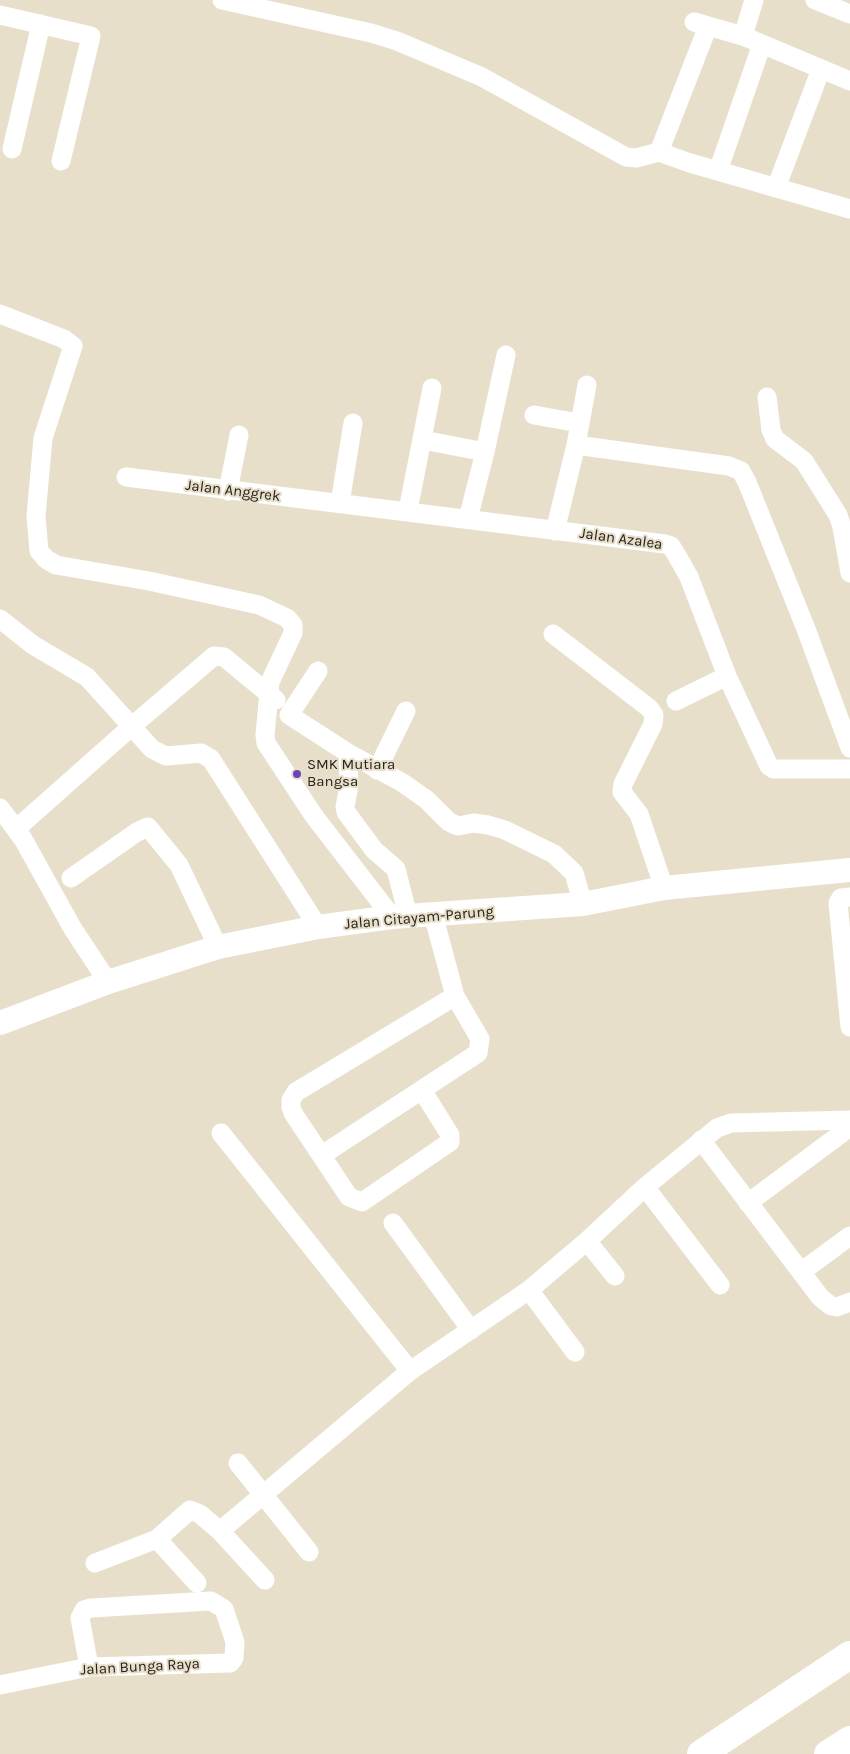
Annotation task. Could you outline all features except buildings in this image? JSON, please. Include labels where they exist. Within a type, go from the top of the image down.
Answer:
[{"type":"highway","points":[[701,1754],[850,1655]]},
{"type":"highway","points":[[828,1754],[850,1740]]},
{"type":"main road","name":"Jalan Citayam-Parung","points":[[0,1023],[108,982],[218,948],[318,927],[400,916],[583,904],[664,888],[850,870]]},
{"type":"street","points":[[222,0],[292,8],[371,33],[431,55],[482,77],[626,157],[636,158],[659,152],[718,171],[850,208]]},
{"type":"street","points":[[743,36],[754,0]]},
{"type":"street","points":[[815,0],[850,14]]},
{"type":"street","points":[[0,14],[91,36],[61,161]]},
{"type":"street","points":[[12,149],[41,24]]},
{"type":"street","points":[[659,152],[701,24],[743,36],[850,81]]},
{"type":"street","points":[[718,171],[762,44]]},
{"type":"street","points":[[776,188],[821,70]]},
{"type":"street","points":[[0,314],[64,339],[73,346],[42,446],[36,516],[39,551],[46,560],[56,565],[149,581],[259,605],[283,614],[292,625],[294,633],[272,676],[264,735],[266,743],[314,816],[400,916]]},
{"type":"street","points":[[468,519],[506,355]]},
{"type":"street","points":[[555,531],[576,445],[587,385]]},
{"type":"street","points":[[408,510],[432,388]]},
{"type":"street","points":[[766,397],[771,430],[775,439],[804,461],[838,515],[850,573]]},
{"type":"street","points":[[534,415],[579,423]]},
{"type":"street","points":[[340,504],[353,423]]},
{"type":"street","points":[[228,491],[239,435]]},
{"type":"street","points":[[423,440],[485,452]]},
{"type":"street","points":[[576,445],[729,466],[741,471],[806,629],[850,748]]},
{"type":"street","name":"Jalan Anggrek","points":[[126,477],[340,504]]},
{"type":"street","name":"Jalan Azalea","points":[[340,504],[408,510],[555,531],[655,541],[671,546],[689,578],[727,676],[771,768],[850,769]]},
{"type":"street","points":[[0,619],[33,645],[87,677],[152,749],[166,756],[201,753],[210,759],[318,927]]},
{"type":"street","points":[[553,634],[648,708],[654,715],[654,724],[623,784],[622,792],[639,814],[664,888]]},
{"type":"street","points":[[16,829],[130,726],[214,656],[224,657],[269,694],[289,715],[348,753],[403,783],[427,800],[449,822],[458,826],[474,823],[505,830],[554,854],[574,873],[583,904]]},
{"type":"street","points":[[289,715],[318,671]]},
{"type":"street","points":[[676,701],[727,676]]},
{"type":"street","points":[[377,770],[406,711]]},
{"type":"street","points":[[348,753],[349,785],[344,807],[374,850],[396,869],[400,916]]},
{"type":"street","points":[[0,808],[16,829],[73,929],[108,982]]},
{"type":"street","points":[[71,878],[137,832],[148,827],[179,866],[218,948]]},
{"type":"street","points":[[850,897],[841,898],[838,903],[850,1027]]},
{"type":"street","points":[[322,1155],[473,1057],[480,1048],[480,1039],[455,996],[433,914]]},
{"type":"street","points":[[422,1090],[450,1135],[450,1142],[366,1200],[358,1202],[349,1197],[293,1113],[291,1100],[296,1092],[455,996]]},
{"type":"street","points":[[220,1531],[264,1496],[410,1371],[529,1290],[587,1241],[645,1187],[717,1128],[731,1123],[850,1120]]},
{"type":"street","points":[[748,1203],[850,1127]]},
{"type":"street","points":[[221,1132],[410,1371]]},
{"type":"street","points":[[701,1140],[820,1297],[831,1306],[844,1306],[850,1302]]},
{"type":"street","points":[[645,1187],[720,1285]]},
{"type":"street","points":[[393,1223],[471,1330]]},
{"type":"street","points":[[801,1272],[850,1236]]},
{"type":"street","points":[[587,1241],[615,1276]]},
{"type":"street","points":[[529,1290],[575,1352]]},
{"type":"street","points":[[238,1463],[310,1552]]},
{"type":"street","points":[[95,1563],[157,1539],[190,1510],[200,1514],[220,1531],[266,1580]]},
{"type":"street","points":[[157,1539],[196,1583]]},
{"type":"street","name":"Jalan Bunga Raya","points":[[0,1685],[89,1667],[222,1664],[233,1661],[235,1642],[224,1609],[211,1601],[87,1609],[80,1618],[89,1667]]},
{"type":"place","name":"SMK Mutiara Bangsa","points":[[297,774]]}]
